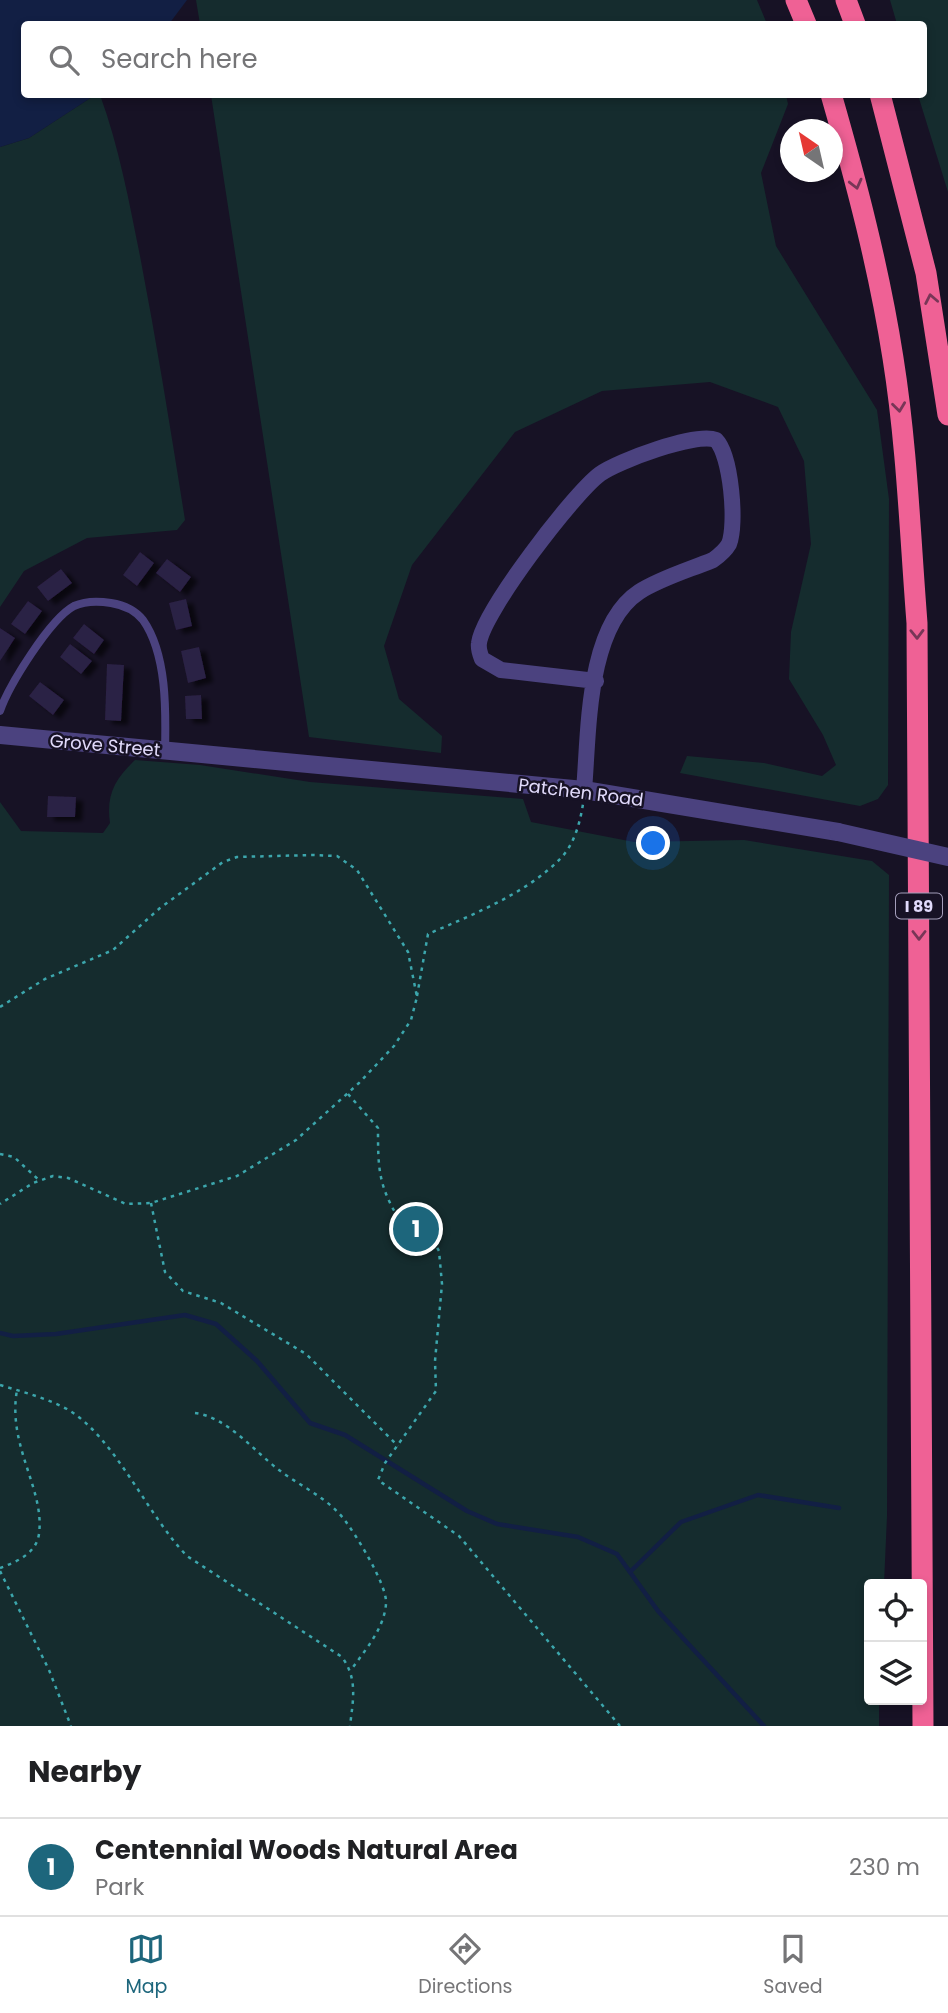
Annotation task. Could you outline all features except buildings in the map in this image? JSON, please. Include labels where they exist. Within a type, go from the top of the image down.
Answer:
[{"type":"highway","points":[[796,0],[805,21]]},
{"type":"highway","points":[[846,0],[854,21]]},
{"type":"highway","name":"I 89","points":[[832,98],[870,237],[892,349],[906,460],[917,623],[923,1726]]},
{"type":"highway","points":[[881,98],[921,251],[948,415]]},
{"type":"street","points":[[584,790],[596,681],[608,627],[639,592],[713,560],[727,547],[732,526],[728,463],[716,440],[705,437],[685,442],[621,463],[595,479],[540,544],[501,601],[479,640],[482,659],[495,669],[596,681]]},
{"type":"street","name":"Grove Street","points":[[0,736],[209,755]]},
{"type":"street","name":"Patchen Road","points":[[209,755],[584,790],[838,832],[948,857]]},
{"type":"lane","points":[[0,710],[17,676],[66,612],[88,602],[120,604],[139,616],[151,635],[166,701],[165,751]]},
{"type":"path","points":[[0,1204],[53,1176],[68,1178],[126,1204],[151,1203],[237,1175],[296,1140],[394,1046],[411,1020],[428,934],[507,900],[561,858],[579,828],[584,790]]},
{"type":"path","points":[[0,1007],[46,979],[113,950],[160,908],[223,862],[237,857],[312,855],[337,856],[357,870],[408,952],[416,997]]},
{"type":"path","points":[[348,1093],[378,1128],[378,1160],[383,1193],[399,1219],[421,1219],[439,1251],[442,1284],[435,1361],[436,1391],[385,1463],[378,1480],[459,1536],[620,1726]]},
{"type":"path","points":[[0,1154],[14,1157],[40,1181]]},
{"type":"path","points":[[151,1203],[164,1272],[183,1291],[221,1303],[306,1354],[398,1446]]},
{"type":"path","points":[[0,1385],[58,1405],[81,1420],[122,1466],[167,1536],[187,1556],[342,1657],[351,1670],[355,1688],[350,1726]]},
{"type":"path","points":[[17,1390],[15,1433],[36,1504],[39,1536],[23,1559],[0,1570],[49,1670],[71,1726]]},
{"type":"path","points":[[195,1413],[206,1414],[247,1442],[280,1470],[309,1488],[342,1518],[373,1565],[387,1602],[376,1635],[351,1670]]},
{"type":"green space","points":[[196,0],[757,0],[766,21],[200,21]]},
{"type":"green space","points":[[890,0],[948,0],[948,192],[919,98],[927,98],[927,21],[896,21]]},
{"type":"green space","points":[[90,98],[101,98],[128,195],[185,520],[177,530],[87,538],[24,571],[0,607],[0,147],[29,138]]},
{"type":"green space","points":[[211,98],[787,98],[788,104],[761,173],[776,246],[877,410],[889,499],[888,785],[878,799],[860,806],[680,773],[687,756],[764,763],[822,776],[836,765],[823,735],[789,679],[791,632],[811,544],[804,461],[778,407],[710,382],[602,391],[515,432],[412,565],[384,646],[399,699],[442,736],[441,753],[309,737]]},
{"type":"green space","points":[[135,760],[200,765],[310,782],[523,799],[531,822],[634,842],[744,840],[872,861],[889,875],[887,1516],[884,1579],[864,1579],[864,1705],[879,1705],[879,1726],[0,1726],[0,802],[21,831],[103,833],[110,823],[109,804],[113,788]]},
{"type":"water","points":[[0,0],[187,0],[171,21],[21,21],[21,98],[90,98],[29,138],[0,147]]},
{"type":"waterway","points":[[0,1333],[13,1336],[56,1334],[185,1315],[216,1324],[257,1361],[310,1423],[345,1435],[467,1511],[497,1524],[578,1537],[617,1554],[658,1611],[764,1726]]},
{"type":"waterway","points":[[630,1572],[681,1522],[758,1495],[839,1508]]},
{"type":"place","name":"Centennial Woods Natural Area","points":[[416,1229]]}]
